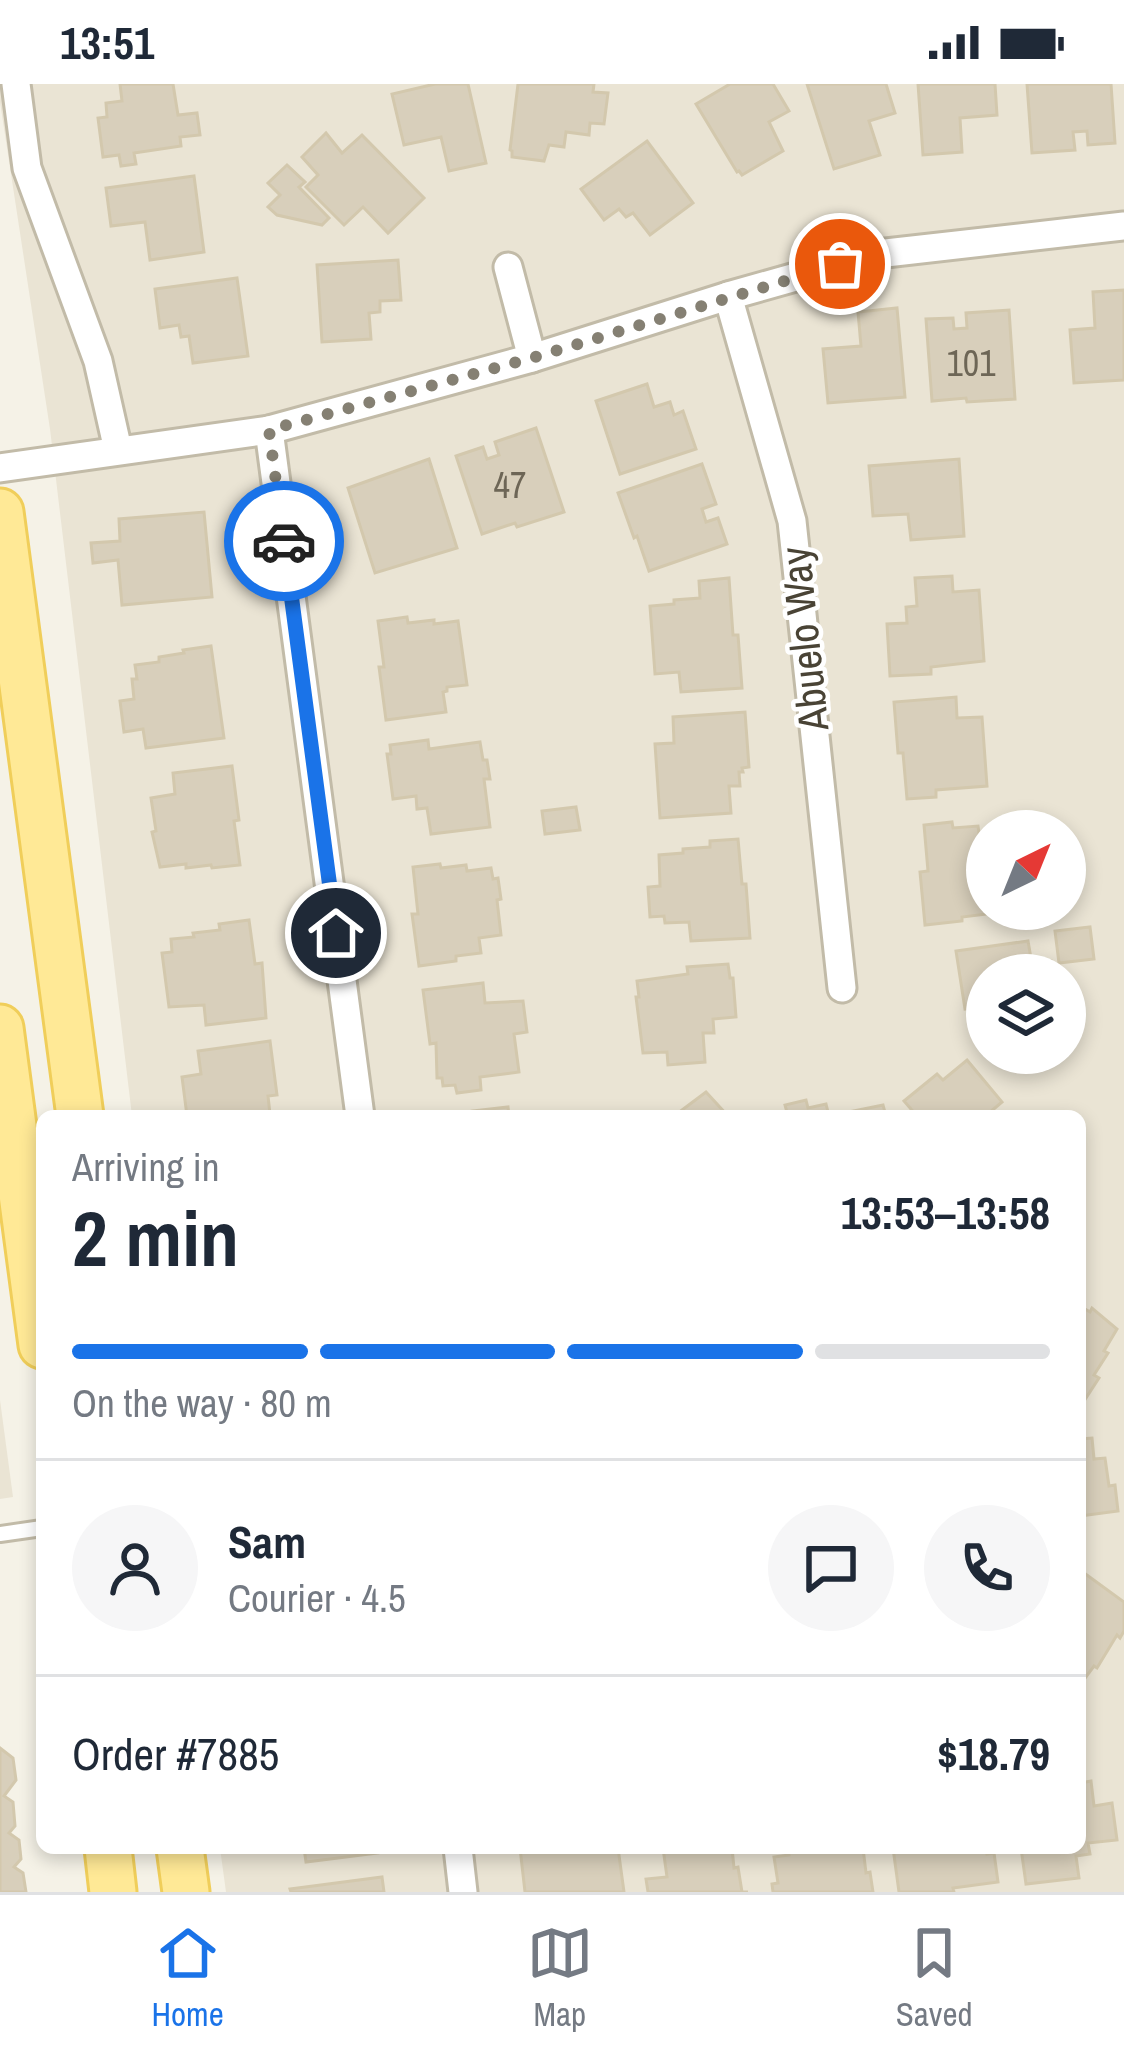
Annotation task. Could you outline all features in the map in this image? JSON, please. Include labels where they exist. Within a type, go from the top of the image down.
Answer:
[{"type":"main road","points":[[0,512],[79,1110]]},
{"type":"main road","points":[[0,1028],[36,1300]]},
{"type":"main road","points":[[109,1854],[113,1892]]},
{"type":"main road","points":[[181,1854],[185,1892]]},
{"type":"street","points":[[16,84],[27,168],[98,361],[118,450]]},
{"type":"street","points":[[0,468],[269,430],[532,358],[878,254],[1124,226]]},
{"type":"street","points":[[508,267],[532,358]]},
{"type":"street","name":"Abuelo Way","points":[[728,296],[792,521],[842,988]]},
{"type":"street","points":[[269,430],[359,1110]]},
{"type":"street","points":[[459,1854],[464,1892]]},
{"type":"lane","points":[[0,1534],[36,1529]]},
{"type":"shaded area","points":[[0,84],[1124,84],[1124,1892],[226,1892],[221,1854],[1086,1854],[1086,1110],[131,1110],[50,429]]},
{"type":"shaded area","points":[[0,1400],[13,1497],[0,1499]]},
{"type":"building","points":[[120,84],[173,84],[178,115],[197,113],[200,135],[180,137],[181,146],[134,153],[136,164],[121,166],[119,155],[103,157],[98,118],[107,117],[106,103],[122,101]]},
{"type":"building","points":[[435,84],[468,84],[486,163],[449,171],[441,137],[404,145],[392,94]]},
{"type":"building","points":[[518,84],[594,84],[593,92],[608,93],[604,124],[590,123],[589,135],[566,132],[564,147],[549,145],[544,161],[512,157]]},
{"type":"building","points":[[730,84],[773,84],[789,111],[769,122],[783,151],[742,175],[696,104]]},
{"type":"building","points":[[807,84],[886,84],[895,113],[869,121],[880,155],[834,169]]},
{"type":"building","points":[[918,84],[995,84],[997,115],[960,118],[962,152],[923,155]]},
{"type":"building","points":[[1027,84],[1111,84],[1115,143],[1088,145],[1087,131],[1073,132],[1075,150],[1032,153]]},
{"type":"building","points":[[326,133],[342,153],[362,135],[424,198],[388,233],[363,207],[344,225],[306,187],[318,175],[302,157]]},
{"type":"building","points":[[647,141],[693,203],[650,235],[633,213],[626,217],[619,209],[604,220],[581,189]]},
{"type":"building","points":[[287,165],[305,182],[299,187],[329,218],[322,225],[277,215],[268,207],[280,195],[268,183]]},
{"type":"building","points":[[194,176],[204,252],[150,260],[145,222],[111,226],[106,188]]},
{"type":"building","points":[[398,260],[401,300],[380,301],[380,312],[369,313],[371,339],[322,342],[317,265]]},
{"type":"building","points":[[237,278],[248,356],[193,363],[189,336],[181,337],[179,325],[160,328],[155,289]]},
{"type":"building","points":[[1124,290],[1124,380],[1074,383],[1070,330],[1095,328],[1093,292]]},
{"type":"building","points":[[897,308],[905,397],[828,403],[823,349],[861,346],[858,312]]},
{"type":"building","points":[[1009,310],[1015,399],[932,401],[926,319],[953,318],[954,329],[967,328],[966,313]]},
{"type":"building","points":[[647,384],[654,407],[670,402],[674,415],[683,411],[696,449],[620,474],[596,401]]},
{"type":"building","points":[[536,428],[564,512],[482,534],[456,456],[483,447],[487,459],[499,455],[495,442]]},
{"type":"building","points":[[429,459],[457,548],[375,573],[348,488]]},
{"type":"building","points":[[959,459],[964,536],[911,540],[908,514],[873,516],[869,466]]},
{"type":"building","points":[[702,464],[716,504],[702,509],[706,522],[718,518],[727,544],[649,571],[618,493]]},
{"type":"building","points":[[204,512],[212,597],[122,605],[118,560],[93,563],[91,543],[120,541],[119,519]]},
{"type":"building","points":[[952,576],[953,592],[979,590],[984,661],[931,667],[931,674],[890,676],[887,624],[907,623],[906,607],[917,606],[915,578]]},
{"type":"building","points":[[729,578],[742,688],[681,692],[679,672],[655,674],[650,606],[700,598],[699,581]]},
{"type":"building","points":[[407,617],[408,623],[458,621],[467,685],[447,687],[443,692],[446,712],[386,720],[378,621]]},
{"type":"building","points":[[211,646],[224,738],[146,748],[143,729],[124,732],[120,701],[134,699],[135,665]]},
{"type":"building","points":[[956,697],[957,718],[982,717],[987,786],[936,790],[936,797],[907,799],[894,702]]},
{"type":"building","points":[[745,712],[749,767],[739,772],[740,786],[729,786],[731,813],[660,818],[655,744],[674,743],[673,717]]},
{"type":"building","points":[[428,740],[429,749],[480,742],[490,779],[484,779],[490,827],[431,834],[427,808],[417,809],[416,796],[393,799],[390,745]]},
{"type":"building","points":[[232,766],[240,865],[160,867],[151,798],[175,794],[173,773]]},
{"type":"building","points":[[576,807],[580,830],[545,834],[542,811]]},
{"type":"building","points":[[952,822],[953,828],[966,827],[966,917],[962,921],[925,925],[920,872],[928,871],[924,825]]},
{"type":"building","points":[[738,839],[750,938],[691,941],[689,922],[665,923],[664,916],[650,917],[648,887],[660,886],[659,855]]},
{"type":"building","points":[[440,864],[441,868],[466,865],[467,871],[491,868],[493,879],[498,878],[501,935],[479,938],[481,953],[419,966],[412,914],[418,914],[413,867]]},
{"type":"building","points":[[249,920],[255,964],[262,963],[266,1018],[206,1025],[204,1005],[169,1007],[162,953],[172,952],[171,939]]},
{"type":"building","points":[[1090,927],[1094,959],[1086,960],[1086,954],[1058,954],[1055,931]]},
{"type":"building","points":[[1028,941],[1030,954],[966,954],[965,1009],[956,951]]},
{"type":"building","points":[[728,964],[736,1017],[713,1019],[714,1033],[703,1033],[705,1062],[668,1065],[667,1052],[643,1053],[637,981],[688,974],[687,967]]},
{"type":"building","points":[[483,983],[485,1003],[523,1001],[527,1032],[514,1034],[519,1072],[480,1077],[481,1090],[457,1093],[455,1085],[443,1086],[442,1078],[437,1078],[436,1043],[430,1044],[423,990]]},
{"type":"building","points":[[270,1041],[277,1095],[268,1096],[270,1110],[186,1110],[182,1077],[201,1074],[198,1051]]},
{"type":"building","points":[[966,1061],[966,1074],[979,1074],[1002,1102],[993,1110],[912,1110],[904,1101],[937,1074],[943,1080]]},
{"type":"building","points":[[706,1092],[722,1110],[682,1110]]},
{"type":"building","points":[[806,1100],[808,1108],[826,1104],[828,1110],[786,1110],[785,1105]]},
{"type":"building","points":[[1092,1308],[1117,1329],[1094,1375],[1099,1378],[1086,1398],[1086,1310]]},
{"type":"building","points":[[1086,1438],[1092,1438],[1094,1459],[1105,1458],[1118,1511],[1086,1515]]},
{"type":"building","points":[[1086,1574],[1124,1602],[1124,1631],[1086,1677]]},
{"type":"building","points":[[0,1748],[13,1758],[16,1780],[4,1796],[13,1802],[15,1826],[9,1833],[19,1840],[21,1859],[14,1867],[23,1873],[26,1892],[0,1892]]},
{"type":"building","points":[[1091,1781],[1094,1806],[1112,1803],[1117,1840],[1088,1843],[1090,1854],[1076,1856],[1079,1878],[1026,1884],[1022,1854],[1086,1854],[1086,1782]]},
{"type":"building","points":[[305,1854],[370,1854],[306,1862]]},
{"type":"building","points":[[521,1854],[619,1854],[624,1892],[525,1892]]},
{"type":"building","points":[[664,1854],[733,1854],[742,1892],[648,1892],[646,1879],[667,1877]]},
{"type":"building","points":[[864,1854],[873,1892],[773,1892],[772,1884],[778,1883],[774,1857]]},
{"type":"building","points":[[894,1854],[994,1854],[998,1882],[953,1888],[954,1892],[899,1892]]},
{"type":"building","points":[[382,1877],[384,1892],[290,1889]]},
{"type":"way so far","points":[[284,541],[269,430],[532,358],[840,264]]},
{"type":"route","points":[[284,541],[336,933]]}]
